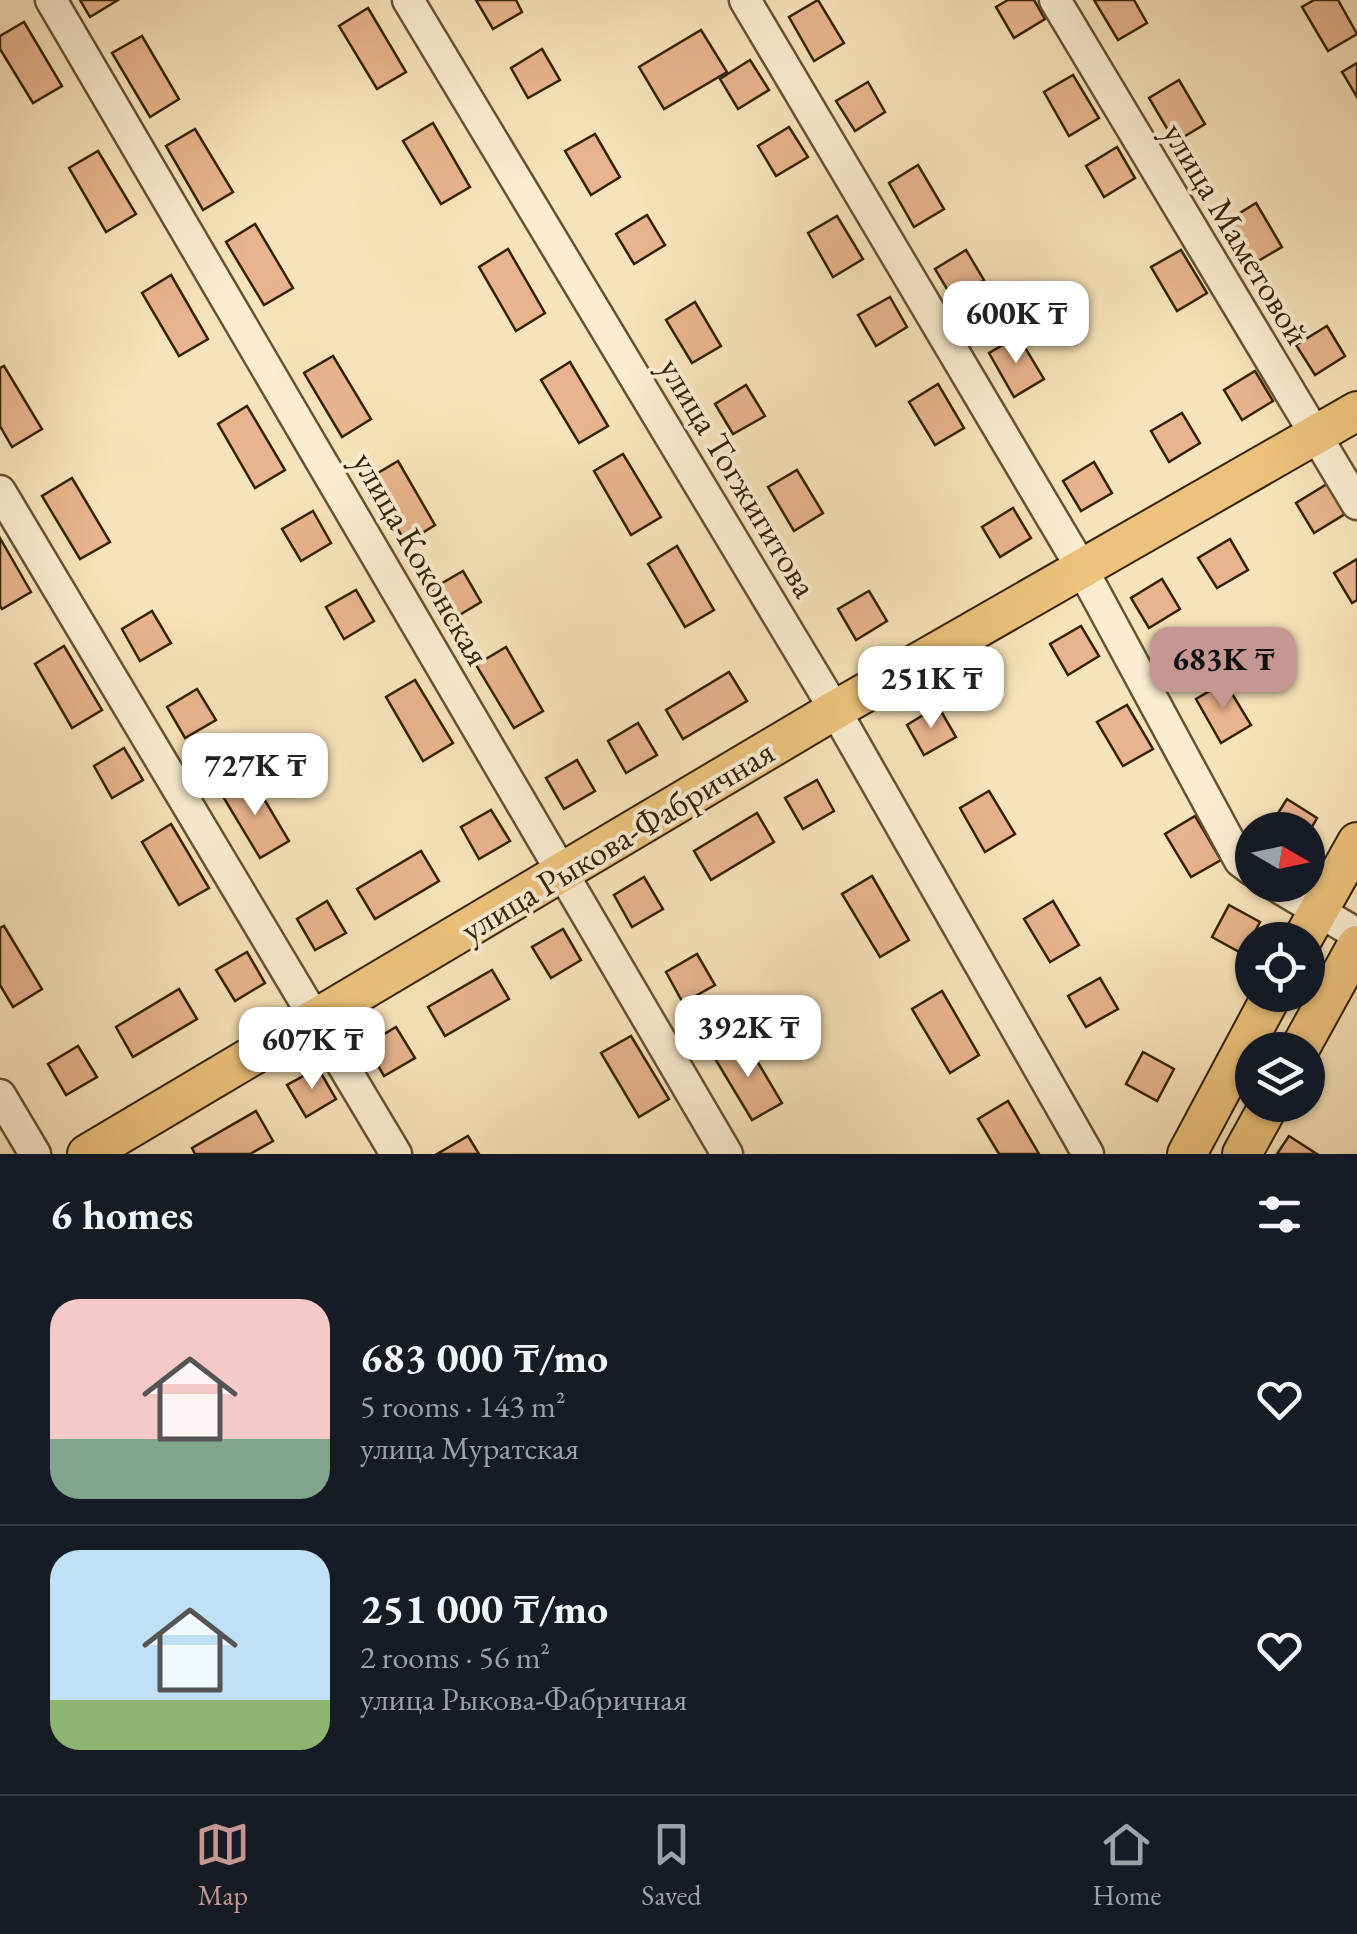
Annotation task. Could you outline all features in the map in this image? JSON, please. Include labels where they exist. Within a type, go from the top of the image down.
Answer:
[{"type":"main road","name":"улица Рыкова-Фабричная","points":[[87,1154],[835,710],[1357,411]]},
{"type":"main road","points":[[1311,922],[1357,842]]},
{"type":"main road","points":[[1309,1032],[1357,945]]},
{"type":"main road","points":[[1189,1153],[1263,1012]]},
{"type":"main road","points":[[1242,1154],[1259,1122]]},
{"type":"street","name":"улица Коконская","points":[[51,0],[727,1154]]},
{"type":"street","name":"улица Тогжигитова","points":[[408,0],[835,710],[1088,1154]]},
{"type":"street","points":[[745,0],[1081,568],[1235,852]]},
{"type":"street","name":"улица Маметовой","points":[[1054,0],[1357,504]]},
{"type":"street","points":[[0,490],[396,1154]]},
{"type":"street","points":[[1289,902],[1306,922]]},
{"type":"street","points":[[1325,929],[1357,934]]},
{"type":"street","points":[[0,1095],[35,1154]]},
{"type":"building","points":[[80,0],[118,0],[90,17]]},
{"type":"building","points":[[476,0],[516,0],[522,12],[493,29]]},
{"type":"building","points":[[818,0],[844,43],[814,61],[789,17]]},
{"type":"building","points":[[1008,0],[1034,0],[1045,19],[1014,38],[996,7]]},
{"type":"building","points":[[1094,0],[1134,0],[1147,23],[1118,40]]},
{"type":"building","points":[[1314,0],[1338,0],[1357,34],[1328,51],[1302,7]]},
{"type":"building","points":[[368,8],[406,72],[377,89],[339,26]]},
{"type":"building","points":[[24,22],[62,86],[33,103],[0,49],[0,36]]},
{"type":"building","points":[[701,30],[727,72],[664,109],[639,67]]},
{"type":"building","points":[[142,36],[179,99],[150,117],[112,53]]},
{"type":"building","points":[[542,49],[560,80],[528,98],[511,68]]},
{"type":"building","points":[[750,60],[769,90],[738,109],[720,79]]},
{"type":"building","points":[[1357,63],[1357,97],[1342,72]]},
{"type":"building","points":[[1073,75],[1099,118],[1069,136],[1044,92]]},
{"type":"building","points":[[1179,80],[1205,124],[1175,142],[1149,98]]},
{"type":"building","points":[[868,82],[885,112],[855,131],[836,101]]},
{"type":"building","points":[[433,123],[470,187],[441,204],[403,141]]},
{"type":"building","points":[[789,127],[808,157],[776,176],[758,146]]},
{"type":"building","points":[[195,129],[233,192],[203,210],[166,146]]},
{"type":"building","points":[[595,134],[620,177],[591,195],[565,151]]},
{"type":"building","points":[[1117,147],[1135,178],[1104,197],[1086,166]]},
{"type":"building","points":[[98,151],[136,214],[106,232],[69,168]]},
{"type":"building","points":[[918,165],[944,209],[914,227],[889,183]]},
{"type":"building","points":[[1256,203],[1282,247],[1253,264],[1227,221]]},
{"type":"building","points":[[647,215],[665,245],[634,264],[616,234]]},
{"type":"building","points":[[837,216],[863,259],[833,277],[808,233]]},
{"type":"building","points":[[255,224],[293,288],[264,305],[226,242]]},
{"type":"building","points":[[508,249],[545,313],[516,331],[479,267]]},
{"type":"building","points":[[966,250],[984,280],[953,299],[935,269]]},
{"type":"building","points":[[1181,250],[1207,293],[1177,311],[1151,267]]},
{"type":"building","points":[[171,275],[208,339],[179,356],[142,293]]},
{"type":"building","points":[[890,297],[907,327],[876,346],[858,315]]},
{"type":"building","points":[[695,302],[721,346],[692,363],[666,320]]},
{"type":"building","points":[[1327,326],[1345,356],[1315,375],[1296,345]]},
{"type":"building","points":[[1018,336],[1044,379],[1014,397],[989,353]]},
{"type":"building","points":[[333,356],[371,419],[342,437],[304,373]]},
{"type":"building","points":[[570,362],[608,426],[579,443],[541,380]]},
{"type":"building","points":[[4,366],[42,429],[12,447],[0,426],[0,368]]},
{"type":"building","points":[[1255,371],[1273,401],[1242,420],[1224,390]]},
{"type":"building","points":[[938,384],[964,428],[935,445],[909,402]]},
{"type":"building","points":[[746,385],[765,416],[733,434],[715,404]]},
{"type":"building","points":[[247,406],[285,470],[255,488],[218,424]]},
{"type":"building","points":[[1182,413],[1200,443],[1169,462],[1151,431]]},
{"type":"building","points":[[623,454],[661,517],[631,535],[594,471]]},
{"type":"building","points":[[398,461],[435,525],[406,543],[368,479]]},
{"type":"building","points":[[1094,462],[1112,493],[1081,511],[1063,481]]},
{"type":"building","points":[[797,470],[823,513],[794,531],[768,487]]},
{"type":"building","points":[[72,478],[110,542],[80,559],[42,496]]},
{"type":"building","points":[[1327,484],[1345,514],[1314,533],[1296,503]]},
{"type":"building","points":[[1013,508],[1031,538],[1000,557],[982,527]]},
{"type":"building","points":[[313,511],[331,543],[301,561],[282,529]]},
{"type":"building","points":[[0,538],[31,592],[2,609],[0,606]]},
{"type":"building","points":[[1230,539],[1248,570],[1217,588],[1198,558]]},
{"type":"building","points":[[677,546],[714,610],[685,627],[648,564]]},
{"type":"building","points":[[1357,559],[1357,600],[1352,603],[1334,573]]},
{"type":"building","points":[[463,571],[481,602],[451,620],[432,589]]},
{"type":"building","points":[[1162,579],[1180,609],[1149,628],[1131,598]]},
{"type":"building","points":[[356,590],[374,621],[344,639],[326,607]]},
{"type":"building","points":[[869,591],[887,621],[856,640],[838,609]]},
{"type":"building","points":[[152,611],[171,643],[140,661],[122,629]]},
{"type":"building","points":[[1081,626],[1099,656],[1068,675],[1050,644]]},
{"type":"building","points":[[64,646],[102,710],[72,728],[35,664]]},
{"type":"building","points":[[506,647],[543,711],[514,728],[476,665]]},
{"type":"building","points":[[729,672],[747,701],[683,739],[666,710]]},
{"type":"building","points":[[415,680],[453,743],[423,761],[386,697]]},
{"type":"building","points":[[1225,682],[1251,725],[1221,743],[1196,699]]},
{"type":"building","points":[[197,689],[216,720],[185,738],[167,707]]},
{"type":"building","points":[[1127,705],[1153,749],[1123,766],[1097,722]]},
{"type":"building","points":[[938,706],[956,737],[924,755],[907,725]]},
{"type":"building","points":[[638,723],[657,755],[626,773],[608,741]]},
{"type":"building","points":[[124,748],[143,780],[112,798],[94,766]]},
{"type":"building","points":[[577,760],[595,791],[564,809],[546,778]]},
{"type":"building","points":[[251,777],[289,841],[260,858],[222,795]]},
{"type":"building","points":[[817,780],[834,811],[803,829],[785,798]]},
{"type":"building","points":[[989,791],[1015,834],[985,852],[960,808]]},
{"type":"building","points":[[1287,799],[1308,812],[1279,812]]},
{"type":"building","points":[[491,810],[510,841],[479,859],[461,827]]},
{"type":"building","points":[[757,813],[774,842],[711,880],[694,851]]},
{"type":"building","points":[[1195,816],[1221,860],[1191,877],[1165,834]]},
{"type":"building","points":[[171,824],[209,888],[179,905],[142,842]]},
{"type":"building","points":[[421,851],[439,881],[375,919],[357,889]]},
{"type":"building","points":[[872,876],[909,940],[880,957],[842,894]]},
{"type":"building","points":[[644,877],[663,909],[632,927],[614,895]]},
{"type":"building","points":[[327,901],[346,933],[315,950],[297,919]]},
{"type":"building","points":[[1053,901],[1079,945],[1050,962],[1024,919]]},
{"type":"building","points":[[1229,905],[1260,922],[1235,922],[1235,950],[1212,937]]},
{"type":"building","points":[[4,926],[42,989],[13,1007],[0,985],[0,928]]},
{"type":"building","points":[[563,929],[581,960],[551,978],[532,947]]},
{"type":"building","points":[[247,952],[265,983],[235,1001],[216,970]]},
{"type":"building","points":[[697,954],[715,985],[683,1003],[666,972]]},
{"type":"building","points":[[492,970],[509,999],[445,1036],[428,1007]]},
{"type":"building","points":[[1100,978],[1118,1009],[1086,1027],[1068,996]]},
{"type":"building","points":[[179,989],[197,1019],[133,1057],[116,1027]]},
{"type":"building","points":[[942,991],[979,1055],[950,1073],[912,1009]]},
{"type":"building","points":[[396,1027],[415,1058],[384,1076],[366,1045]]},
{"type":"building","points":[[631,1036],[669,1099],[639,1117],[601,1053]]},
{"type":"building","points":[[744,1039],[782,1103],[752,1120],[714,1057]]},
{"type":"building","points":[[78,1046],[97,1077],[66,1095],[48,1064]]},
{"type":"building","points":[[1143,1052],[1174,1069],[1157,1101],[1126,1084]]},
{"type":"building","points":[[318,1068],[336,1099],[306,1117],[287,1085]]},
{"type":"building","points":[[1008,1101],[1039,1154],[999,1154],[978,1119]]},
{"type":"building","points":[[256,1111],[273,1141],[250,1154],[195,1154],[192,1148]]},
{"type":"building","points":[[468,1136],[479,1154],[437,1154]]},
{"type":"building","points":[[1289,1136],[1317,1154],[1277,1154]]}]
